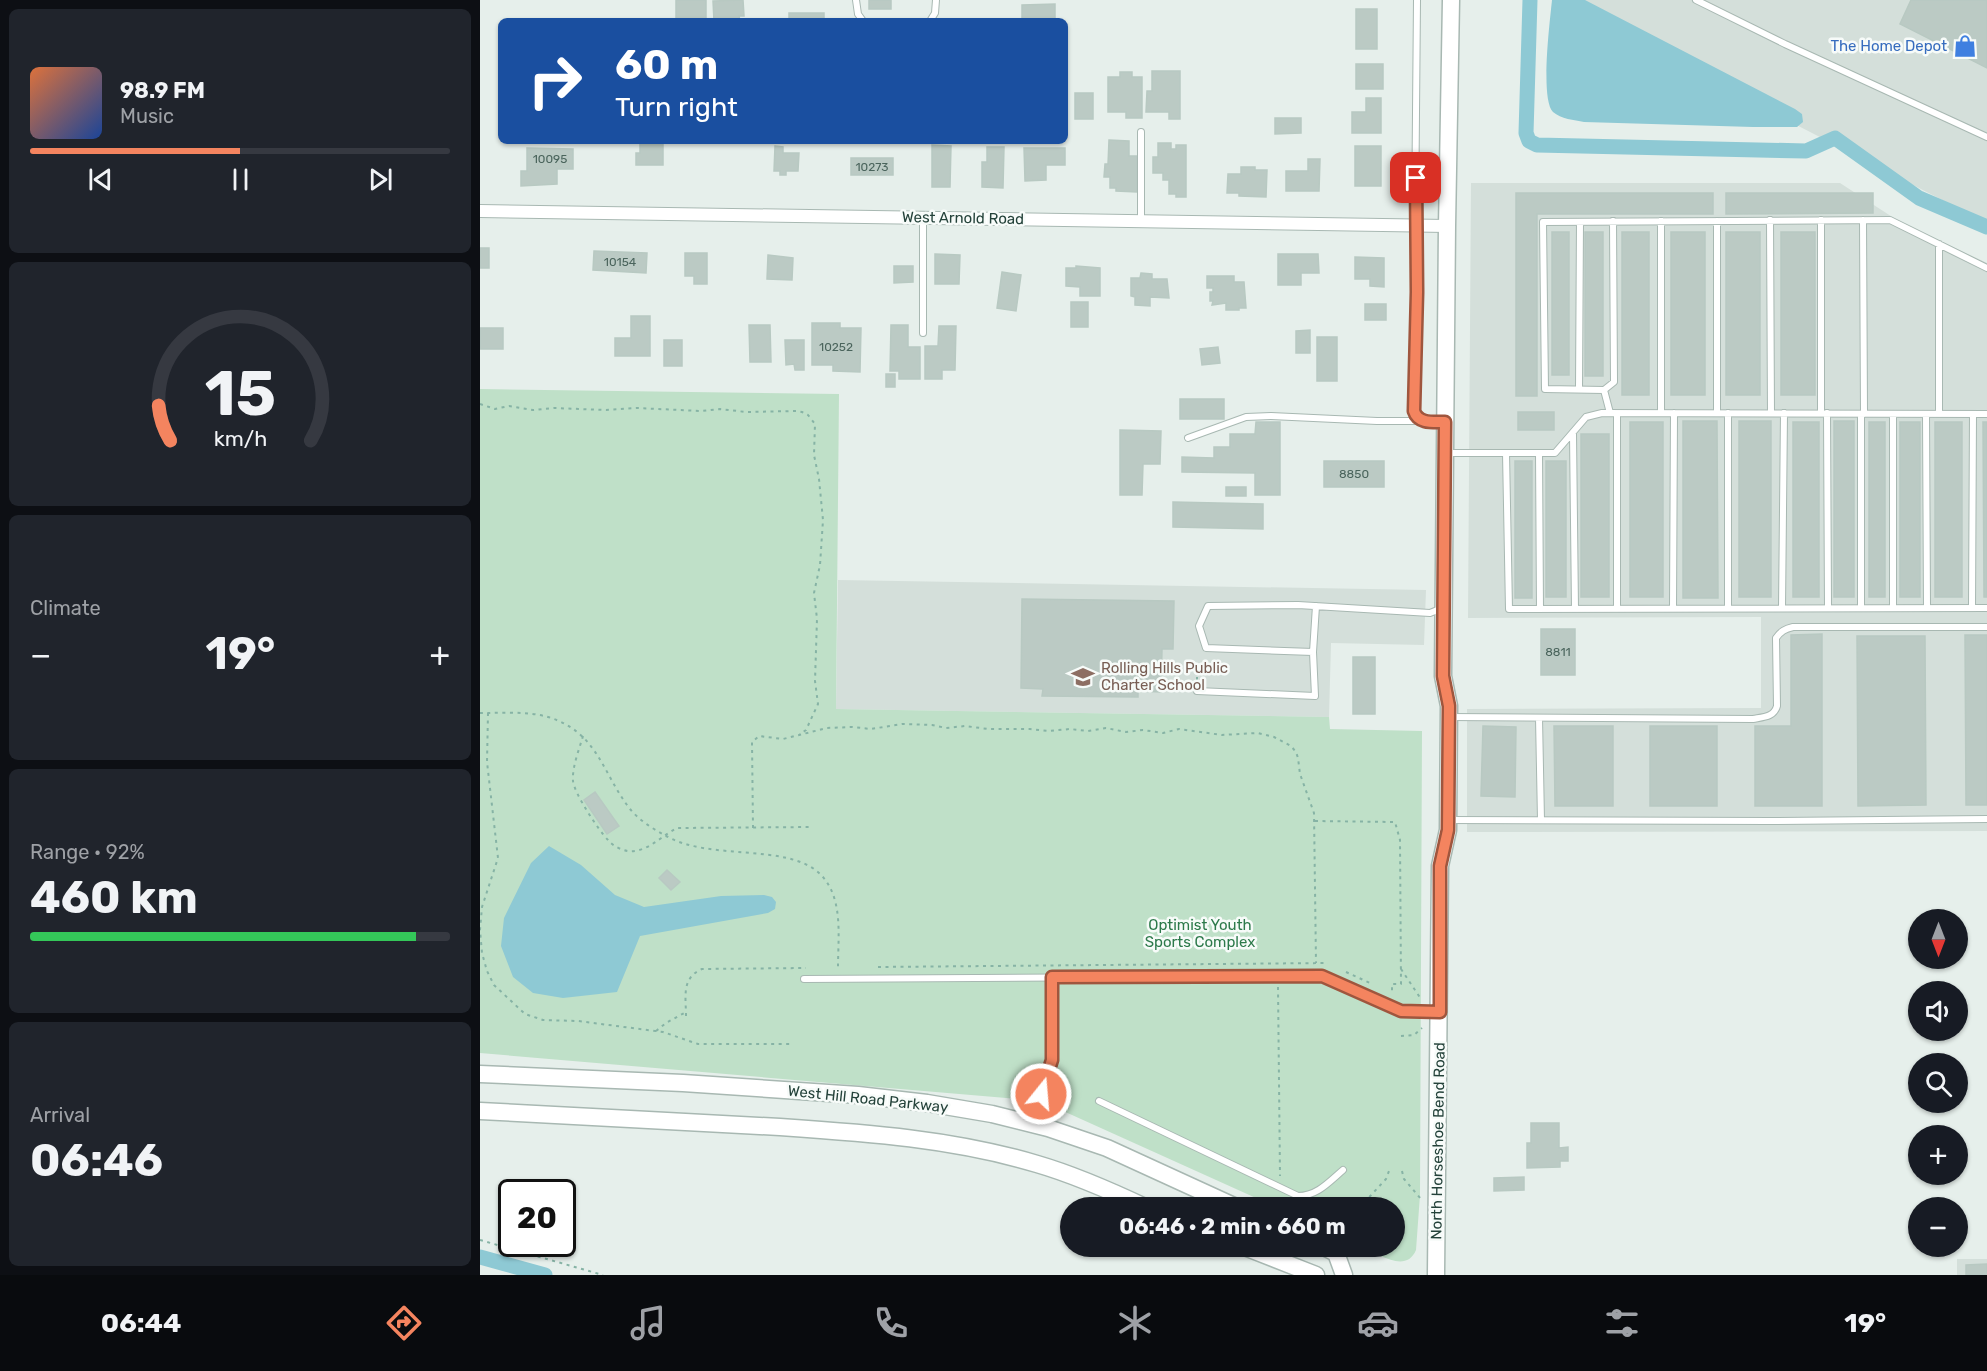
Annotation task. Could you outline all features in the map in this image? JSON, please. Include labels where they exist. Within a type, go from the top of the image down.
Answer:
[{"type":"street","name":"North Horseshoe Bend Road","points":[[1436,1275],[1440,866],[1448,830],[1449,706],[1443,676],[1443,607],[1451,0]]},
{"type":"street","name":"West Arnold Road","points":[[480,211],[1447,226]]},
{"type":"street","name":"West Hill Road Parkway","points":[[480,1074],[570,1080],[683,1083],[858,1095],[992,1114],[1032,1124],[1107,1149],[1214,1197]]},
{"type":"street","points":[[480,1111],[681,1120],[855,1132],[921,1140],[985,1151],[1037,1164],[1093,1183],[1123,1197]]},
{"type":"street","points":[[1270,1257],[1316,1275]]},
{"type":"street","points":[[1337,1257],[1344,1275]]},
{"type":"lane","points":[[856,0],[861,18]]},
{"type":"lane","points":[[932,18],[935,13],[936,0]]},
{"type":"lane","points":[[1418,0],[1415,225],[1417,292],[1414,411],[1416,417],[1421,421]]},
{"type":"lane","points":[[1695,0],[1987,137]]},
{"type":"lane","points":[[1141,132],[1141,220]]},
{"type":"lane","points":[[923,217],[923,333]]},
{"type":"lane","points":[[1770,220],[1771,414]]},
{"type":"lane","points":[[1613,221],[1614,382],[1604,390],[1545,389],[1543,222],[1613,221],[1717,221],[1770,220],[1890,220],[1987,268]]},
{"type":"lane","points":[[1821,220],[1828,608]]},
{"type":"lane","points":[[1861,608],[1863,220]]},
{"type":"lane","points":[[1661,221],[1661,414]]},
{"type":"lane","points":[[1717,221],[1717,414]]},
{"type":"lane","points":[[1579,389],[1580,222]]},
{"type":"lane","points":[[1939,244],[1939,414]]},
{"type":"lane","points":[[1604,390],[1614,414],[1617,609]]},
{"type":"lane","points":[[1445,453],[1555,453],[1586,417],[1614,414],[1987,414]]},
{"type":"lane","points":[[1672,608],[1674,414]]},
{"type":"lane","points":[[1728,414],[1728,608]]},
{"type":"lane","points":[[1782,608],[1784,414]]},
{"type":"lane","points":[[1893,414],[1893,608]]},
{"type":"lane","points":[[1926,414],[1927,608]]},
{"type":"lane","points":[[1972,608],[1973,414]]},
{"type":"lane","points":[[1188,438],[1246,417],[1445,422]]},
{"type":"lane","points":[[1573,434],[1575,609]]},
{"type":"lane","points":[[1506,453],[1509,609],[1987,608]]},
{"type":"lane","points":[[1539,453],[1540,609]]},
{"type":"lane","points":[[1313,652],[1206,648],[1199,626],[1208,606],[1316,606],[1430,613],[1443,607]]},
{"type":"lane","points":[[1197,691],[1316,696],[1313,652],[1316,606]]},
{"type":"lane","points":[[1449,717],[1754,719],[1769,717],[1775,712],[1777,706],[1776,638],[1786,629],[1793,627],[1987,627]]},
{"type":"lane","points":[[1539,718],[1541,820]]},
{"type":"lane","points":[[1448,820],[1987,819]]},
{"type":"lane","points":[[804,979],[1322,976],[1401,1011],[1440,1012]]},
{"type":"lane","points":[[1032,1124],[1052,1060],[1052,977]]},
{"type":"lane","points":[[1099,1101],[1298,1196],[1308,1196],[1317,1191],[1343,1170]]},
{"type":"path","points":[[480,404],[495,408],[509,406],[533,410],[637,408],[701,411],[720,409],[746,412],[796,411],[813,419],[815,424],[814,455],[823,520],[820,565],[814,593],[818,619],[815,681],[818,704],[806,730],[797,737]]},
{"type":"path","points":[[1197,668],[1197,691]]},
{"type":"path","points":[[480,713],[546,716],[576,729],[601,759],[630,808],[650,827],[682,844],[696,848],[786,858],[808,865],[818,872],[827,881],[836,902],[838,968]]},
{"type":"path","points":[[488,713],[488,772],[498,858],[482,907],[480,930],[482,953],[491,980],[517,1009],[533,1018],[656,1031],[698,1044],[790,1044]]},
{"type":"path","points":[[753,828],[752,742],[759,736],[783,739],[827,728],[871,729],[902,724],[946,728],[965,726],[1049,731],[1070,729],[1088,731],[1106,728],[1126,732],[1143,730],[1162,733],[1179,729],[1222,735],[1258,733],[1281,739],[1296,752],[1300,774],[1311,804],[1315,821],[1316,963]]},
{"type":"path","points":[[583,736],[572,777],[573,786],[608,841],[616,847],[627,851],[648,847],[663,835],[677,828],[813,827]]},
{"type":"path","points":[[1315,821],[1395,822],[1400,840],[1401,984],[1392,984],[1392,994]]},
{"type":"path","points":[[1400,968],[1421,999]]},
{"type":"path","points":[[1346,972],[1370,983]]},
{"type":"path","points":[[1278,984],[1281,1176]]},
{"type":"path","points":[[656,1031],[686,1012]]},
{"type":"path","points":[[1401,1036],[1414,1035],[1422,1028]]},
{"type":"path","points":[[1369,1197],[1386,1179],[1389,1171]]},
{"type":"path","points":[[1402,1171],[1404,1179],[1421,1199]]},
{"type":"path","points":[[480,1240],[603,1275]]},
{"type":"shaded area","points":[[1553,0],[1987,0],[1987,223]]},
{"type":"shaded area","points":[[1471,183],[1840,183],[1900,222],[1987,263],[1987,831],[1467,832],[1467,709],[1761,708],[1761,617],[1468,618]]},
{"type":"shaded area","name":"Rolling Hills Public Charter School","points":[[838,580],[1426,590],[1424,645],[1331,643],[1329,717],[836,709]]},
{"type":"shaded area","points":[[1957,1259],[1987,1259],[1987,1275],[1957,1275]]},
{"type":"green space","name":"Optimist Youth Sports Complex","points":[[480,389],[839,394],[836,709],[1329,717],[1330,729],[1422,731],[1420,1195],[1416,1250],[1406,1261],[1384,1257],[1405,1257],[1405,1197],[1254,1197],[1041,1101],[480,1053]]},
{"type":"water","points":[[1552,0],[1585,0],[1795,109],[1802,114],[1803,122],[1797,127],[1753,127],[1584,122],[1560,116],[1553,112],[1547,92],[1546,76]]},
{"type":"water","points":[[549,846],[581,865],[615,895],[644,907],[721,896],[764,895],[772,897],[776,902],[775,909],[768,913],[640,936],[617,992],[563,998],[533,993],[513,977],[501,946],[504,918],[531,863]]},
{"type":"building","points":[[676,0],[706,0],[706,18],[676,18]]},
{"type":"building","points":[[743,0],[744,16],[714,18],[713,1]]},
{"type":"building","points":[[869,0],[891,0],[891,9],[869,9]]},
{"type":"building","name":"The Home Depot","points":[[1911,0],[1987,0],[1987,68],[1900,24]]},
{"type":"building","points":[[1055,4],[1055,18],[1022,18],[1022,5]]},
{"type":"building","points":[[1356,9],[1377,9],[1377,49],[1356,49]]},
{"type":"building","points":[[789,13],[824,13],[824,18],[789,18]]},
{"type":"building","points":[[1356,64],[1383,64],[1383,89],[1356,89]]},
{"type":"building","points":[[1152,71],[1180,71],[1180,119],[1169,119],[1169,112],[1146,112],[1147,91],[1152,91]]},
{"type":"building","points":[[1120,72],[1132,72],[1132,77],[1142,77],[1142,118],[1126,118],[1126,112],[1108,112],[1108,77],[1120,77]]},
{"type":"building","points":[[1075,93],[1093,93],[1093,119],[1075,119]]},
{"type":"building","points":[[1366,98],[1381,98],[1381,133],[1352,133],[1352,112],[1366,112]]},
{"type":"building","points":[[1275,118],[1301,118],[1301,133],[1275,134]]},
{"type":"building","points":[[1109,140],[1129,141],[1129,156],[1137,156],[1137,192],[1116,191],[1116,188],[1110,188],[1110,177],[1104,177],[1105,164],[1108,164]]},
{"type":"building","points":[[1158,143],[1171,143],[1171,149],[1176,149],[1176,145],[1186,145],[1186,197],[1169,194],[1169,180],[1163,180],[1163,173],[1153,173],[1153,157],[1158,157]]},
{"type":"building","points":[[640,144],[663,144],[663,165],[636,165],[636,153],[640,153]]},
{"type":"building","points":[[932,145],[951,146],[950,187],[932,187]]},
{"type":"building","points":[[775,146],[783,147],[783,153],[799,153],[798,171],[786,171],[786,175],[780,175],[780,171],[774,171]]},
{"type":"building","points":[[1355,146],[1381,146],[1381,186],[1355,186]]},
{"type":"building","points":[[987,147],[1004,147],[1003,188],[982,187],[982,162],[987,162]]},
{"type":"building","points":[[527,148],[573,149],[573,169],[557,169],[557,184],[521,186],[521,171],[527,171]]},
{"type":"building","points":[[1024,148],[1065,148],[1065,165],[1046,165],[1046,180],[1025,181]]},
{"type":"building","points":[[851,158],[893,158],[893,175],[851,175]]},
{"type":"building","points":[[1308,159],[1320,159],[1319,191],[1286,191],[1286,171],[1308,171]]},
{"type":"building","points":[[1241,167],[1267,170],[1266,197],[1227,193],[1228,174],[1241,174]]},
{"type":"building","points":[[1516,193],[1713,193],[1713,214],[1537,214],[1537,396],[1516,396]]},
{"type":"building","points":[[1726,193],[1873,193],[1873,213],[1726,214]]},
{"type":"building","points":[[1552,232],[1569,232],[1569,375],[1552,375]]},
{"type":"building","points":[[1585,232],[1603,232],[1603,376],[1585,376]]},
{"type":"building","points":[[1622,232],[1649,232],[1649,395],[1622,395]]},
{"type":"building","points":[[1671,232],[1705,232],[1705,395],[1671,395]]},
{"type":"building","points":[[1726,232],[1760,232],[1760,395],[1726,395]]},
{"type":"building","points":[[1781,232],[1815,232],[1815,395],[1781,395]]},
{"type":"building","points":[[480,248],[489,248],[489,268],[480,268]]},
{"type":"building","points":[[594,251],[647,253],[646,273],[593,270]]},
{"type":"building","points":[[685,253],[707,253],[707,284],[694,284],[694,276],[685,276]]},
{"type":"building","points":[[935,254],[960,255],[959,284],[935,284]]},
{"type":"building","points":[[1278,254],[1318,254],[1319,273],[1301,273],[1301,285],[1278,285]]},
{"type":"building","points":[[768,255],[793,258],[792,280],[767,279]]},
{"type":"building","points":[[1355,257],[1384,258],[1384,287],[1370,286],[1370,279],[1355,279]]},
{"type":"building","points":[[894,266],[913,266],[913,282],[894,283]]},
{"type":"building","points":[[1076,266],[1100,268],[1100,296],[1080,296],[1080,287],[1066,286],[1066,268],[1076,268]]},
{"type":"building","points":[[1002,272],[1021,275],[1016,311],[997,308]]},
{"type":"building","points":[[1141,273],[1152,274],[1152,279],[1167,279],[1169,298],[1150,297],[1150,306],[1135,305],[1135,297],[1131,296],[1131,278],[1140,278]]},
{"type":"building","points":[[1207,276],[1234,276],[1234,282],[1244,282],[1246,308],[1226,310],[1226,303],[1212,305],[1210,292],[1213,292],[1213,288],[1207,288]]},
{"type":"building","points":[[1071,302],[1088,302],[1088,327],[1071,327]]},
{"type":"building","points":[[1365,304],[1386,304],[1386,320],[1365,320]]},
{"type":"building","points":[[631,316],[650,316],[650,356],[615,356],[615,338],[631,338]]},
{"type":"building","points":[[812,323],[840,323],[840,328],[861,328],[860,372],[833,371],[833,365],[812,365]]},
{"type":"building","points":[[749,325],[770,325],[771,362],[750,362]]},
{"type":"building","points":[[891,325],[908,325],[908,347],[920,347],[920,379],[899,379],[899,371],[890,371]]},
{"type":"building","points":[[939,326],[956,326],[955,370],[942,370],[942,379],[925,379],[925,346],[938,346]]},
{"type":"building","points":[[480,328],[503,328],[503,349],[480,349]]},
{"type":"building","points":[[1310,330],[1310,353],[1296,353],[1296,331]]},
{"type":"building","points":[[1317,337],[1337,337],[1337,381],[1317,381]]},
{"type":"building","points":[[664,340],[682,340],[682,366],[664,366]]},
{"type":"building","points":[[785,340],[804,340],[804,370],[795,370],[794,364],[786,365]]},
{"type":"building","points":[[1218,347],[1220,363],[1202,365],[1200,349]]},
{"type":"building","points":[[886,374],[895,374],[895,387],[886,387]]},
{"type":"building","points":[[1180,399],[1224,399],[1224,419],[1180,419]]},
{"type":"building","points":[[1518,412],[1554,412],[1554,430],[1518,430]]},
{"type":"building","points":[[1683,421],[1717,421],[1718,598],[1683,598]]},
{"type":"building","points":[[1739,421],[1771,421],[1771,597],[1739,597]]},
{"type":"building","points":[[1834,421],[1854,421],[1854,597],[1834,597]]},
{"type":"building","points":[[1256,422],[1280,422],[1280,495],[1255,495],[1255,473],[1182,472],[1182,457],[1214,458],[1214,447],[1230,447],[1230,434],[1255,434]]},
{"type":"building","points":[[1630,422],[1663,422],[1663,597],[1630,597]]},
{"type":"building","points":[[1793,422],[1819,422],[1819,597],[1793,597]]},
{"type":"building","points":[[1869,422],[1885,422],[1885,597],[1869,597]]},
{"type":"building","points":[[1900,422],[1920,422],[1920,597],[1900,597]]},
{"type":"building","points":[[1935,422],[1962,422],[1962,597],[1935,597]]},
{"type":"building","points":[[1983,422],[1987,422],[1987,597],[1984,597]]},
{"type":"building","points":[[1120,430],[1161,431],[1160,464],[1143,464],[1142,495],[1120,495]]},
{"type":"building","points":[[1581,434],[1609,434],[1609,597],[1581,597]]},
{"type":"building","points":[[1324,461],[1384,461],[1384,487],[1324,487]]},
{"type":"building","points":[[1515,461],[1532,461],[1532,598],[1515,598]]},
{"type":"building","points":[[1546,461],[1566,461],[1566,597],[1546,597]]},
{"type":"building","points":[[1226,487],[1246,487],[1246,496],[1226,496]]},
{"type":"building","points":[[1173,502],[1263,504],[1263,529],[1173,527]]},
{"type":"building","points":[[1022,599],[1174,601],[1173,649],[1162,649],[1161,692],[1138,691],[1138,697],[1042,696],[1043,689],[1021,688]]},
{"type":"building","points":[[1541,629],[1575,629],[1575,675],[1541,675]]},
{"type":"building","points":[[1822,634],[1822,806],[1755,806],[1755,726],[1791,726],[1791,635]]},
{"type":"building","points":[[1965,635],[1987,635],[1987,805],[1966,805]]},
{"type":"building","points":[[1857,636],[1925,636],[1926,805],[1858,806]]},
{"type":"building","points":[[1353,657],[1375,657],[1375,714],[1353,714]]},
{"type":"building","points":[[1483,726],[1516,727],[1515,797],[1481,796]]},
{"type":"building","points":[[1554,726],[1613,726],[1613,806],[1555,806]]},
{"type":"building","points":[[1650,726],[1717,726],[1717,806],[1650,806]]},
{"type":"building","points":[[595,792],[619,826],[607,834],[584,800]]},
{"type":"building","points":[[667,870],[680,882],[671,890],[659,878]]},
{"type":"building","points":[[1531,1123],[1559,1123],[1559,1148],[1568,1147],[1568,1161],[1560,1161],[1560,1167],[1527,1168],[1527,1143],[1531,1143]]},
{"type":"building","points":[[1524,1177],[1524,1190],[1494,1191],[1494,1178]]},
{"type":"building","points":[[1987,1264],[1987,1275],[1966,1275],[1966,1265]]},
{"type":"waterway","points":[[1530,0],[1526,133],[1529,141],[1537,145],[1806,151],[1835,138],[1919,198],[1987,227]]},
{"type":"waterway","points":[[480,1257],[545,1275]]},
{"type":"place","name":"The Home Depot","points":[[1965,46]]},
{"type":"place","name":"Rolling Hills Public Charter School","points":[[1083,677]]},
{"type":"route","points":[[1041,1094],[1052,1060],[1052,977],[1322,976],[1401,1011],[1440,1012],[1440,866],[1448,830],[1449,706],[1443,676],[1445,422],[1421,421],[1416,417],[1414,411],[1417,292],[1416,178]]}]
